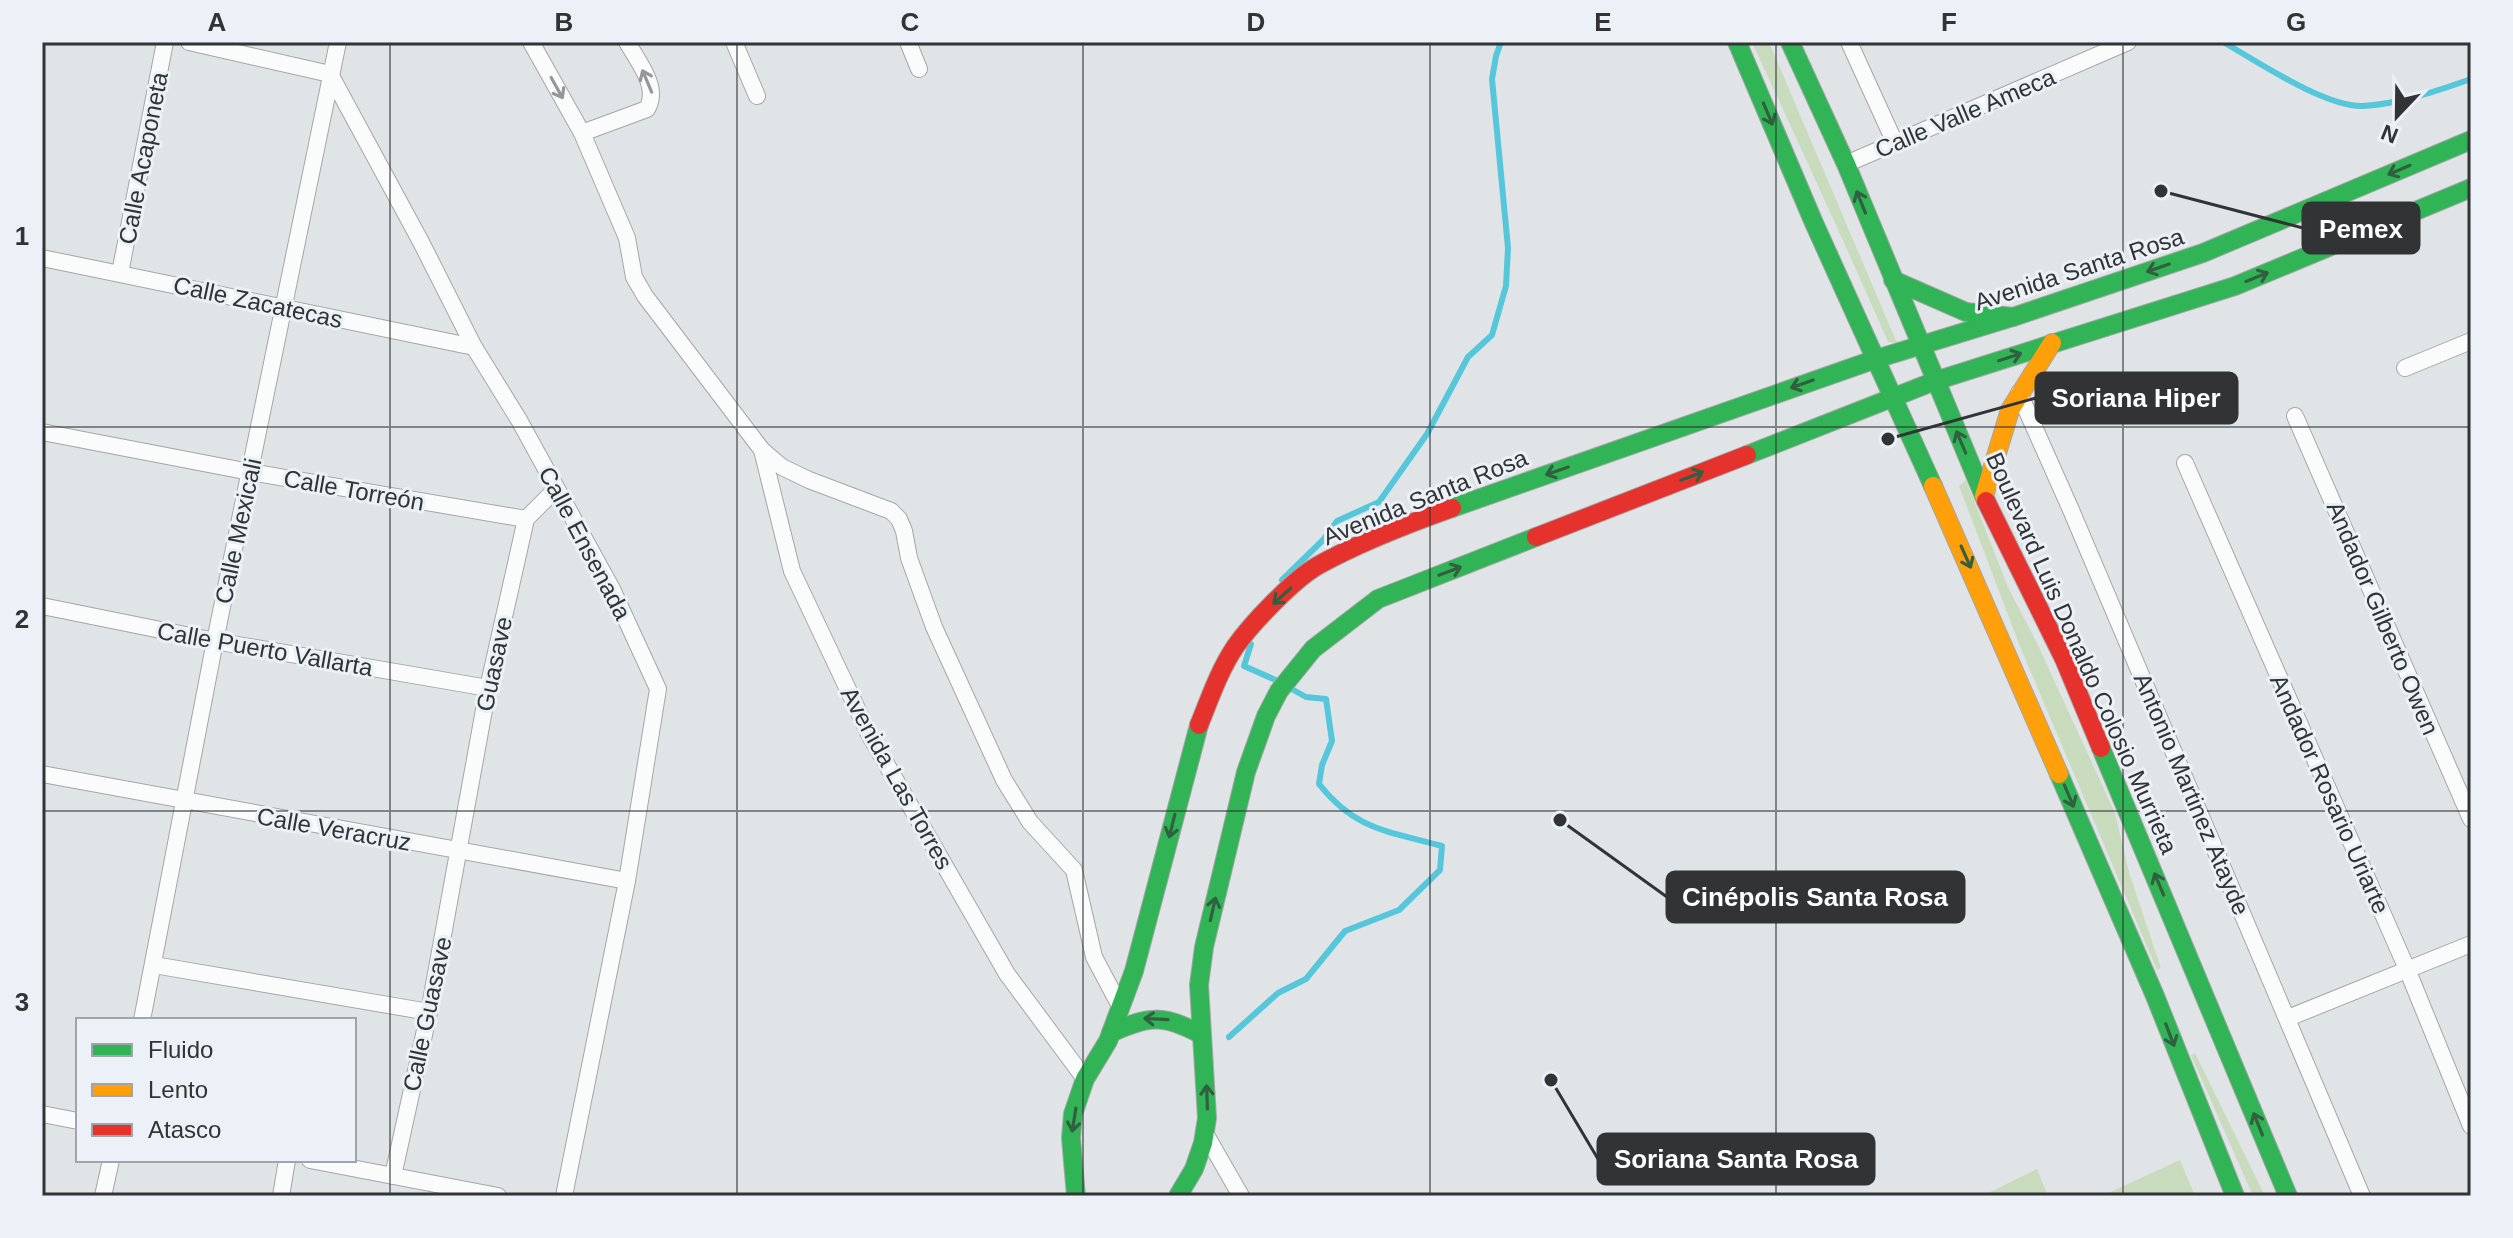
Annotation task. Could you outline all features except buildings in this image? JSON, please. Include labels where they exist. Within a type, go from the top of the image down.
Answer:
[{"type":"main road","points":[[1737,42],[2155,996],[2235,1196]]},
{"type":"main road","name":"Boulevard Luis Donaldo Colosio Murrieta","points":[[1790,42],[1846,164],[1984,496],[2064,659],[2288,1196]]},
{"type":"main road","name":"Avenida Santa Rosa","points":[[1080,1191],[1071,1138],[1073,1114],[1085,1079],[1111,1033],[1138,956],[1196,732],[1219,675],[1234,649],[1256,620],[1315,567],[1423,518],[1876,359],[2203,253],[2471,140]]},
{"type":"main road","points":[[1178,1196],[1201,1157],[1206,1135],[1209,1094],[1200,1034],[1201,962],[1241,789],[1264,719],[1293,670],[1325,637],[1378,599],[1935,381],[2235,286],[2471,188]]},
{"type":"main road","points":[[1893,280],[1963,312],[1989,318],[2013,317]]},
{"type":"main road","points":[[1984,496],[2000,435],[2019,393],[2052,343]]},
{"type":"main road","points":[[1111,1033],[1143,1018],[1166,1019],[1200,1034]]},
{"type":"street","name":"Calle Acaponeta","points":[[120,273],[165,42]]},
{"type":"street","points":[[189,42],[330,74]]},
{"type":"street","name":"Calle Mexicali","points":[[142,1018],[215,641],[338,42]]},
{"type":"street","name":"Avenida Las Torres","points":[[531,42],[582,133],[627,238],[634,277],[645,296],[762,450],[782,467],[891,511],[899,519],[909,558],[934,627],[1004,780],[1030,822],[1074,870],[1094,957],[1121,1008]]},
{"type":"street","points":[[582,133],[647,109],[652,100],[651,87],[627,42]]},
{"type":"street","points":[[734,42],[757,96]]},
{"type":"street","points":[[908,42],[919,69]]},
{"type":"street","points":[[1849,42],[1895,143]]},
{"type":"street","name":"Calle Valle Ameca","points":[[1846,164],[2128,42]]},
{"type":"street","name":"Calle Ensenada","points":[[330,74],[474,347],[519,420],[612,589],[658,689],[627,881],[564,1196]]},
{"type":"street","name":"Calle Zacatecas","points":[[42,258],[474,347]]},
{"type":"street","points":[[2405,368],[2471,341]]},
{"type":"street","name":"Antonio Martinez Atayde","points":[[2019,393],[2362,1196]]},
{"type":"street","name":"Andador Gilberto Owen","points":[[2295,416],[2471,819]]},
{"type":"street","name":"Calle Torreón","points":[[42,432],[250,472],[526,519]]},
{"type":"street","name":"Avenida Las Torres","points":[[762,450],[792,571],[869,734],[1007,974],[1085,1079]]},
{"type":"street","name":"Andador Rosario Uriarte","points":[[2185,463],[2407,969],[2471,1126]]},
{"type":"street","points":[[526,519],[556,489]]},
{"type":"street","name":"Guasave","points":[[459,851],[488,688],[526,519]]},
{"type":"street","name":"Calle Puerto Vallarta","points":[[42,606],[215,641],[488,688]]},
{"type":"street","name":"Calle Veracruz","points":[[42,774],[627,881]]},
{"type":"street","name":"Calle Guasave","points":[[393,1176],[429,1012],[459,851]]},
{"type":"street","points":[[2288,1018],[2471,944]]},
{"type":"street","points":[[154,965],[429,1012]]},
{"type":"street","points":[[42,1114],[76,1121]]},
{"type":"street","points":[[1206,1135],[1232,1175],[1241,1196]]},
{"type":"street","points":[[103,1196],[111,1162]]},
{"type":"street","points":[[281,1196],[287,1162]]},
{"type":"street","points":[[320,1162],[498,1196]]},
{"type":"green space","points":[[1752,42],[1769,42],[1897,343],[1888,342]]},
{"type":"green space","points":[[1966,480],[2008,587],[2115,813],[2129,872],[2161,968],[2157,970],[2019,644],[1959,486]]},
{"type":"green space","points":[[2195,1053],[2266,1196],[2253,1196],[2191,1055]]},
{"type":"green space","points":[[2180,1160],[2195,1196],[2102,1196]]},
{"type":"green space","points":[[2037,1169],[2048,1196],[1982,1196]]},
{"type":"waterway","points":[[1282,580],[1323,540],[1337,521],[1379,502],[1427,434],[1468,357],[1492,335],[1506,286],[1508,248],[1492,79],[1501,42]]},
{"type":"waterway","points":[[2223,42],[2291,82],[2347,104],[2390,103],[2471,79]]},
{"type":"waterway","points":[[1251,644],[1244,666],[1278,681]]},
{"type":"waterway","points":[[1229,1037],[1278,993],[1306,979],[1345,931],[1399,910],[1440,870],[1442,846],[1374,827],[1360,820],[1333,800],[1319,784],[1322,765],[1332,741],[1326,699],[1306,697],[1288,687]]},
{"type":"traffic: fast","points":[[1737,42],[1814,223],[1933,486]]},
{"type":"traffic: fast","points":[[1790,42],[1846,164],[1986,501]]},
{"type":"traffic: fast","points":[[1452,508],[1876,359],[2203,253],[2471,140]]},
{"type":"traffic: fast","points":[[1747,455],[1935,381],[2235,286],[2471,188]]},
{"type":"traffic: fast","points":[[1893,280],[1966,312],[2013,317]]},
{"type":"traffic: fast","points":[[1178,1196],[1194,1169],[1207,1118],[1199,985],[1204,947],[1246,772],[1266,716],[1279,691],[1313,649],[1378,599],[1536,537]]},
{"type":"traffic: fast","points":[[1076,1196],[1071,1138],[1073,1114],[1085,1079],[1108,1041],[1134,971],[1199,725]]},
{"type":"traffic: fast","points":[[2101,748],[2288,1196]]},
{"type":"traffic: fast","points":[[2059,774],[2155,996],[2235,1196]]},
{"type":"traffic: fast","points":[[1111,1033],[1135,1023],[1165,1020],[1200,1034]]},
{"type":"traffic: slow","points":[[1984,496],[2010,410],[2052,343]]},
{"type":"traffic: slow","points":[[1933,486],[2059,774]]},
{"type":"traffic: jam","points":[[1536,537],[1747,455]]},
{"type":"traffic: jam","points":[[1986,501],[2064,659],[2101,748]]},
{"type":"traffic: jam","points":[[1199,725],[1219,675],[1235,647],[1296,581],[1349,550],[1452,508]]},
{"type":"place","name":"Pemex","points":[[2161,191]]},
{"type":"place","name":"Soriana Hiper","points":[[1888,439]]},
{"type":"place","name":"Cinépolis Santa Rosa","points":[[1560,820]]},
{"type":"place","name":"Soriana Santa Rosa","points":[[1551,1080]]}]
